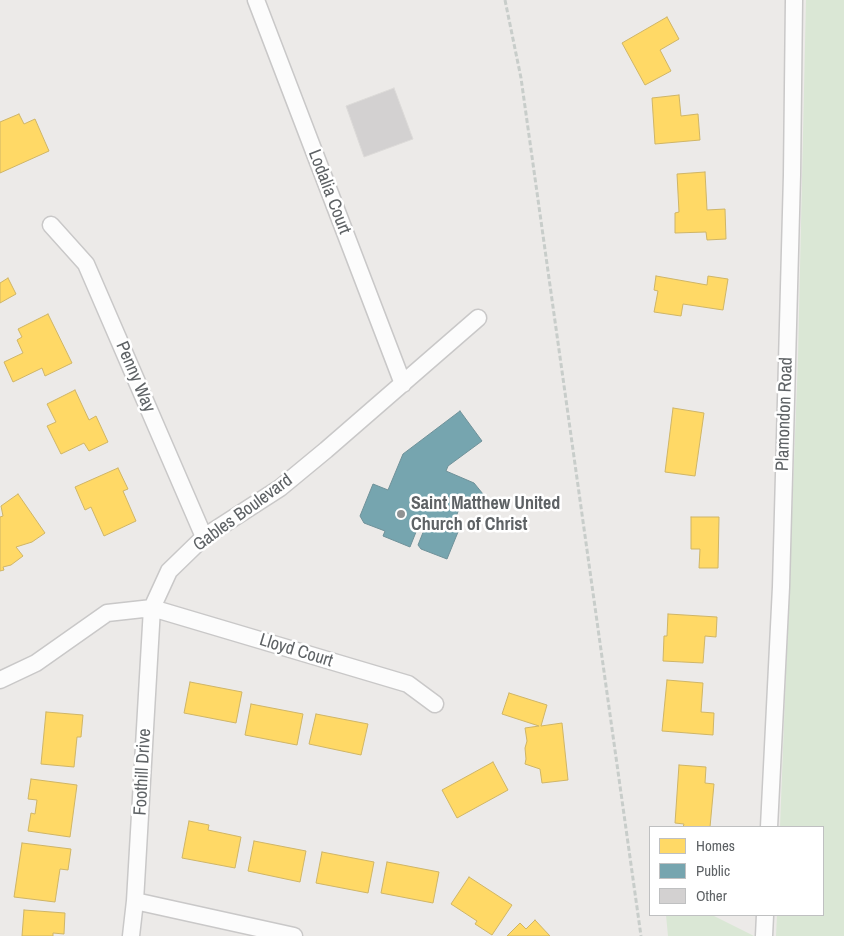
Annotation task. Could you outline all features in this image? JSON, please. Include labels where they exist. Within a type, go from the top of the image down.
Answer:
[{"type":"street","name":"Lodalia Court","points":[[256,0],[403,384]]},
{"type":"street","name":"Plamondon Road","points":[[769,826],[781,558],[792,176],[794,0]]},
{"type":"street","name":"Penny Way","points":[[51,226],[86,264],[204,537]]},
{"type":"street","name":"Gables Boulevard","points":[[152,608],[169,572],[204,537],[280,488],[478,318]]},
{"type":"street","points":[[0,680],[36,663],[107,613],[152,608]]},
{"type":"street","name":"Lloyd Court","points":[[152,608],[408,684],[435,704]]},
{"type":"street","name":"Foothill Drive","points":[[131,936],[135,901],[152,608]]},
{"type":"street","points":[[135,901],[294,936]]},
{"type":"street","points":[[764,936],[765,916]]},
{"type":"path","points":[[505,0],[521,78],[640,936]]},
{"type":"green space","points":[[806,0],[844,0],[844,936],[776,936],[777,916],[824,916],[824,826],[780,826],[798,358]]},
{"type":"green space","points":[[666,916],[714,916],[754,936],[668,936]]},
{"type":"building: Homes","points":[[667,17],[679,39],[660,50],[671,71],[645,85],[622,43]]},
{"type":"building: Homes","points":[[679,95],[681,116],[698,114],[700,140],[655,144],[652,98]]},
{"type":"building: Homes","points":[[19,114],[24,124],[35,119],[49,151],[0,173],[0,122]]},
{"type":"building: Homes","points":[[705,172],[707,210],[725,209],[726,239],[707,240],[706,232],[675,233],[675,213],[679,212],[677,174]]},
{"type":"building: Homes","points":[[656,276],[707,285],[708,276],[728,279],[723,310],[683,304],[681,316],[654,312],[658,291],[654,290]]},
{"type":"building: Homes","points":[[8,278],[16,294],[0,303],[0,283]]},
{"type":"building: Homes","points":[[48,314],[72,363],[45,376],[42,368],[13,382],[4,362],[23,353],[17,340],[22,337],[18,329]]},
{"type":"building: Homes","points":[[75,390],[89,420],[96,416],[108,442],[89,451],[84,443],[61,454],[47,426],[56,422],[47,404]]},
{"type":"building: Homes","points":[[673,408],[704,413],[695,476],[665,472]]},
{"type":"building: Homes","points":[[118,468],[128,489],[123,491],[136,521],[104,536],[91,507],[85,510],[75,487]]},
{"type":"building: Homes","points":[[18,494],[45,533],[32,542],[16,547],[23,556],[11,565],[3,567],[4,570],[0,571],[0,517],[3,516],[1,506]]},
{"type":"building: Homes","points":[[691,517],[719,517],[718,568],[699,568],[700,549],[691,549]]},
{"type":"building: Homes","points":[[668,614],[717,617],[716,637],[705,636],[703,663],[663,661],[664,636],[667,636]]},
{"type":"building: Homes","points":[[667,680],[703,683],[701,712],[714,713],[713,735],[662,731]]},
{"type":"building: Homes","points":[[190,682],[242,692],[236,723],[184,713]]},
{"type":"building: Homes","points":[[509,693],[547,705],[541,726],[562,723],[568,780],[542,783],[540,769],[525,764],[527,741],[525,728],[539,726],[502,714]]},
{"type":"building: Homes","points":[[251,704],[303,714],[297,745],[245,735]]},
{"type":"building: Homes","points":[[46,712],[83,715],[81,737],[77,737],[74,767],[41,764]]},
{"type":"building: Homes","points":[[316,714],[368,724],[361,755],[309,744]]},
{"type":"building: Homes","points":[[493,762],[508,790],[457,818],[442,790]]},
{"type":"building: Homes","points":[[679,765],[706,767],[705,783],[714,784],[710,826],[683,826],[684,824],[675,823]]},
{"type":"building: Homes","points":[[31,779],[77,785],[70,837],[28,831],[31,813],[35,814],[37,800],[28,799]]},
{"type":"building: Homes","points":[[189,821],[209,825],[208,830],[241,837],[235,868],[182,858]]},
{"type":"building: Homes","points":[[254,841],[306,851],[300,882],[248,871]]},
{"type":"building: Homes","points":[[22,843],[71,849],[68,870],[60,869],[55,902],[14,897]]},
{"type":"building: Homes","points":[[322,852],[374,862],[368,893],[316,883]]},
{"type":"building: Homes","points":[[387,862],[439,872],[433,903],[381,893]]},
{"type":"building: Homes","points":[[469,877],[512,905],[492,935],[475,924],[477,921],[451,904]]},
{"type":"building: Homes","points":[[24,910],[65,913],[64,934],[53,933],[53,936],[22,936]]},
{"type":"building: Homes","points":[[535,920],[550,936],[507,936],[520,923],[526,929]]},
{"type":"building: Public","points":[[460,411],[482,441],[448,466],[446,471],[474,483],[483,494],[479,504],[471,501],[459,509],[453,525],[458,532],[447,559],[421,549],[418,545],[428,520],[418,527],[410,547],[383,536],[385,531],[364,523],[360,516],[373,484],[388,490],[403,454]]},
{"type":"building: Other","points":[[394,88],[413,139],[364,157],[346,106]]},
{"type":"place","name":"Saint Matthew United Church of Christ","points":[[401,514]]}]
